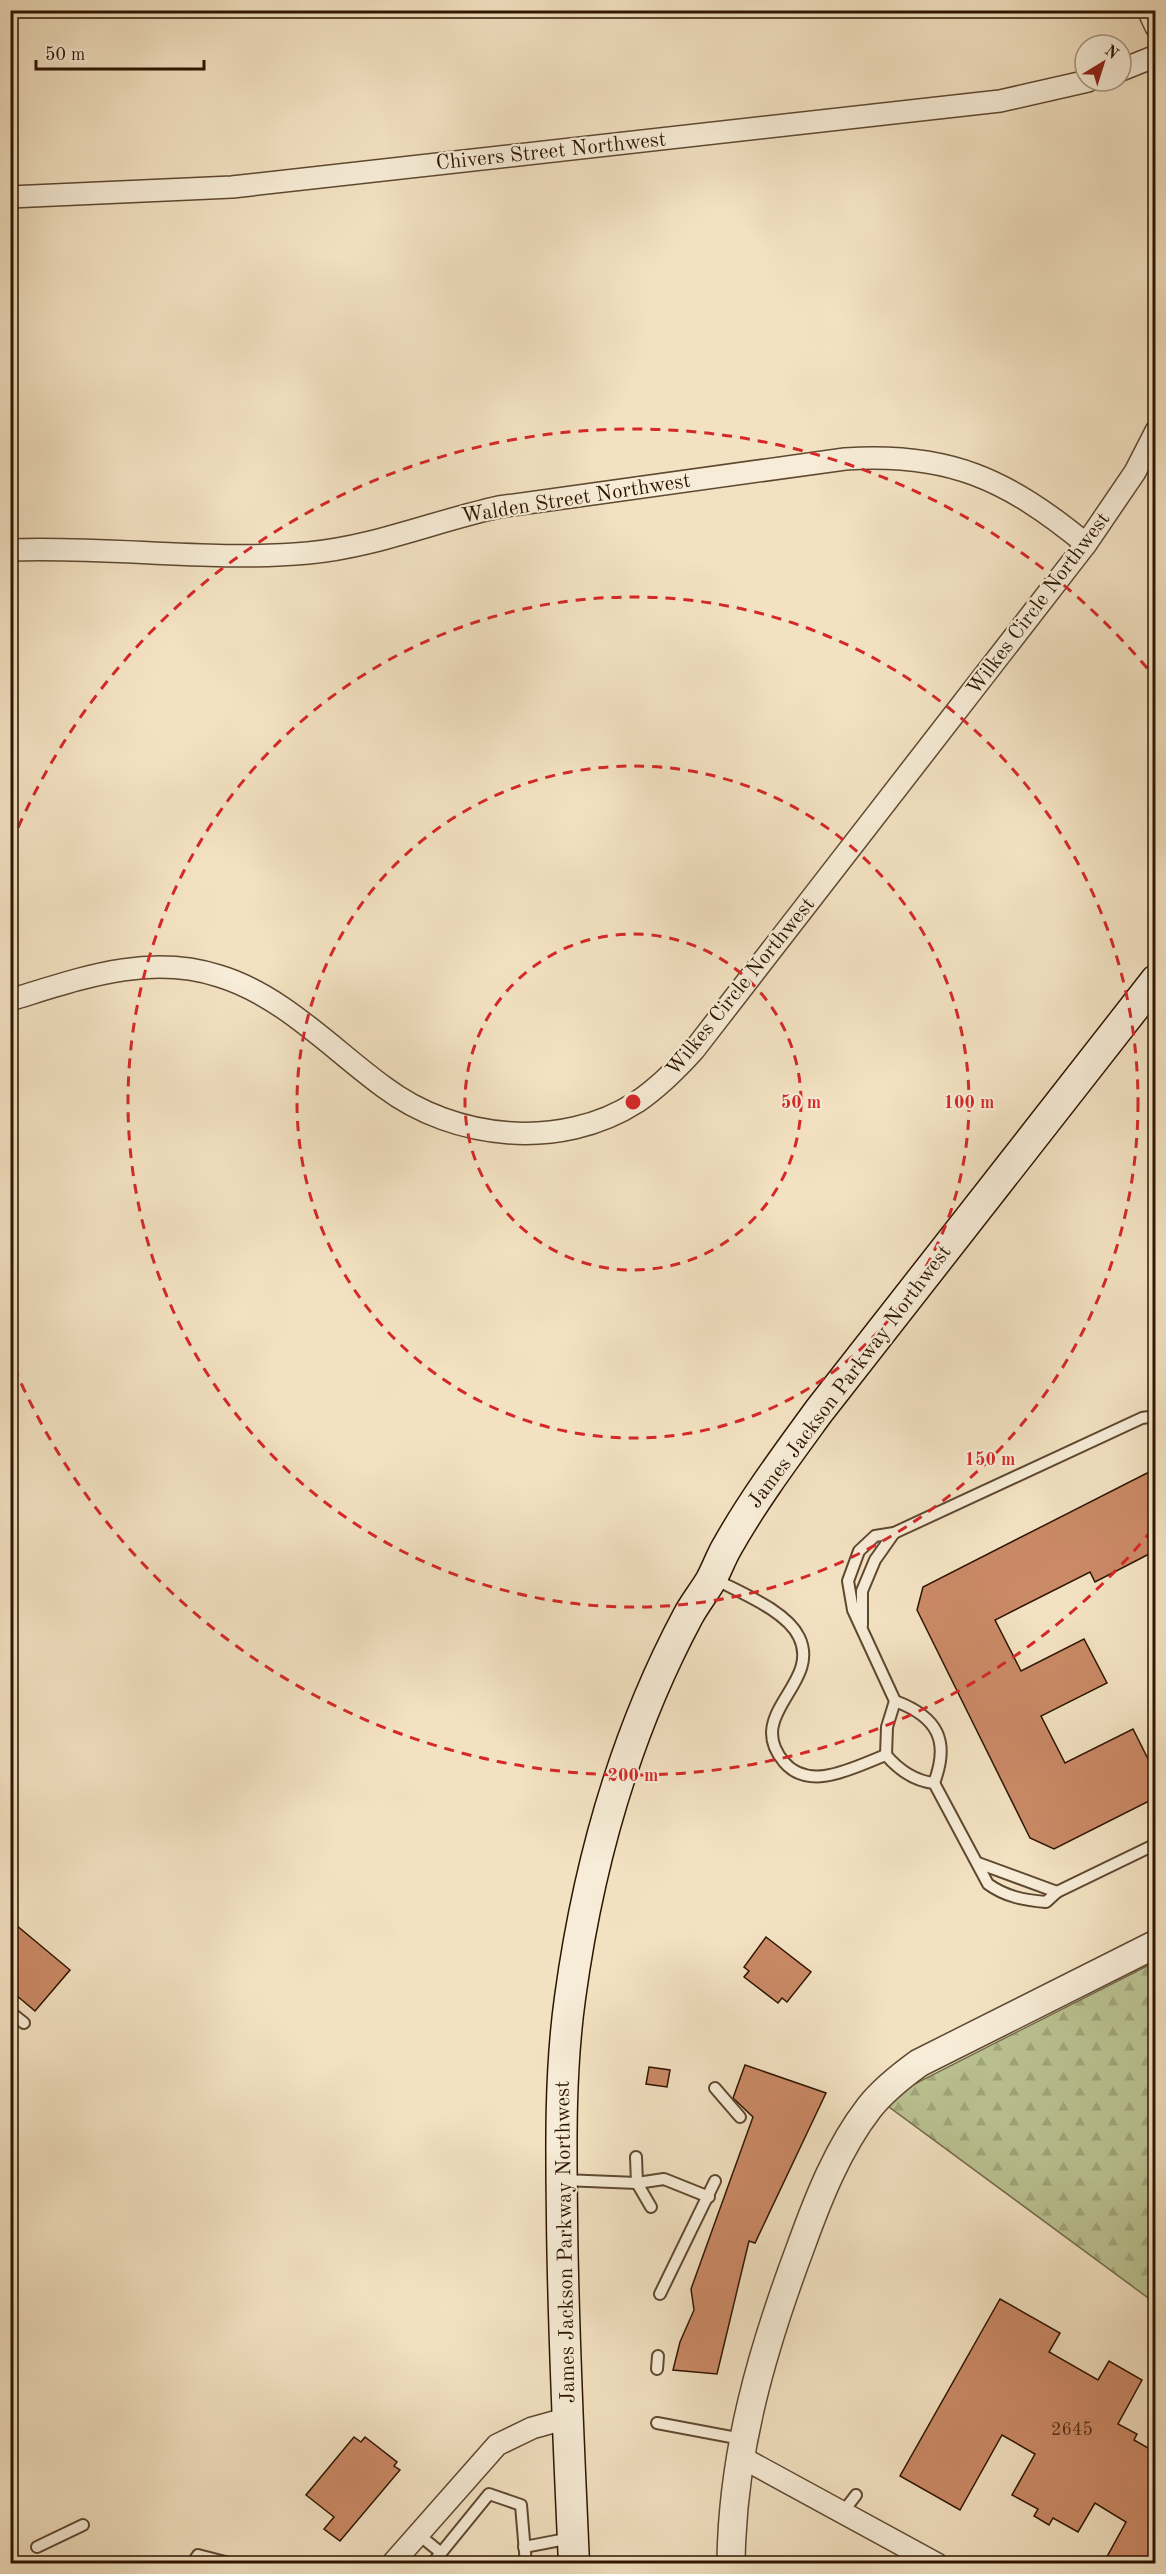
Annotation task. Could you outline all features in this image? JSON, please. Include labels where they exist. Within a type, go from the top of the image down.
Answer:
[{"type":"main road","name":"James Jackson Parkway Northwest","points":[[573,2551],[562,2180],[563,2082],[570,2000],[583,1917],[601,1839],[654,1689],[689,1614],[712,1578],[725,1549],[771,1477],[819,1411],[1155,980]]},
{"type":"street","points":[[1148,10],[1155,27]]},
{"type":"street","points":[[1133,65],[1155,56]]},
{"type":"street","name":"Chivers Street Northwest","points":[[10,197],[232,187],[1000,102],[1073,85]]},
{"type":"street","name":"Wilkes Circle Northwest","points":[[10,1000],[104,972],[139,966],[178,967],[219,976],[257,992],[291,1014],[386,1089],[416,1108],[449,1122],[486,1131],[526,1133],[565,1129],[600,1119],[635,1103],[667,1080],[694,1050],[1086,544],[1135,472],[1155,431]]},
{"type":"street","name":"Walden Street Northwest","points":[[10,550],[94,549],[228,557],[311,553],[396,536],[462,515],[499,507],[845,459],[883,456],[921,459],[958,467],[995,481],[1027,499],[1086,544]]},
{"type":"street","points":[[731,2564],[734,2503],[741,2448],[758,2368],[772,2322],[809,2223],[833,2169],[869,2108],[891,2083],[919,2063],[1155,1944]]},
{"type":"street","points":[[392,2564],[497,2445],[532,2428],[568,2418]]},
{"type":"street","points":[[741,2448],[843,2512],[937,2564]]},
{"type":"lane","points":[[934,1784],[921,1782],[896,1766],[886,1755],[887,1727],[895,1701],[862,1625],[853,1610],[848,1581],[859,1551],[875,1536],[894,1533],[1142,1418],[1155,1416]]},
{"type":"lane","points":[[862,1625],[862,1591],[875,1560],[894,1533]]},
{"type":"lane","points":[[712,1578],[782,1616],[799,1637],[804,1666],[772,1723],[772,1743],[783,1762],[795,1773],[824,1778],[886,1755]]},
{"type":"lane","points":[[895,1701],[919,1712],[937,1733],[943,1757],[934,1784],[988,1884],[1001,1893],[1024,1900],[1046,1902],[1057,1892],[1155,1844]]},
{"type":"lane","points":[[978,1863],[1057,1892]]},
{"type":"lane","points":[[10,2012],[24,2023]]},
{"type":"lane","points":[[715,2088],[740,2118]]},
{"type":"lane","points":[[636,2157],[638,2183],[651,2207]]},
{"type":"lane","points":[[562,2180],[638,2183],[664,2179],[709,2197]]},
{"type":"lane","points":[[660,2294],[715,2181]]},
{"type":"lane","points":[[657,2369],[658,2356]]},
{"type":"lane","points":[[657,2423],[741,2448]]},
{"type":"lane","points":[[432,2564],[489,2494],[521,2505],[526,2564]]},
{"type":"lane","points":[[843,2512],[856,2495]]},
{"type":"lane","points":[[37,2547],[83,2525]]},
{"type":"lane","points":[[418,2534],[440,2552]]},
{"type":"lane","points":[[524,2547],[573,2551]]},
{"type":"lane","points":[[192,2564],[198,2555],[229,2563]]},
{"type":"green space","points":[[1155,1962],[1155,2303],[881,2101]]},
{"type":"building","points":[[1155,1469],[1155,1551],[1095,1582],[1090,1572],[995,1620],[1021,1671],[1084,1639],[1107,1683],[1041,1716],[1065,1763],[1133,1729],[1155,1773],[1155,1798],[1054,1849],[1030,1838],[917,1610],[923,1587]]},
{"type":"building","points":[[10,1920],[70,1970],[35,2011],[10,1990]]},
{"type":"building","points":[[766,1937],[811,1972],[787,2002],[782,1998],[778,2003],[744,1977],[749,1971],[744,1967]]},
{"type":"building","points":[[745,2065],[826,2093],[755,2243],[749,2241],[717,2374],[673,2370],[680,2342],[694,2310],[691,2289],[753,2117],[733,2098]]},
{"type":"building","points":[[649,2067],[670,2070],[667,2087],[646,2084]]},
{"type":"building","points":[[1000,2299],[1060,2333],[1049,2352],[1098,2380],[1109,2361],[1142,2380],[1118,2424],[1137,2434],[1134,2440],[1155,2452],[1155,2564],[1103,2564],[1126,2522],[1095,2503],[1078,2532],[1053,2518],[1049,2525],[1034,2516],[1038,2509],[1012,2495],[1035,2454],[1002,2435],[960,2510],[900,2476]]},
{"type":"building","points":[[354,2437],[361,2442],[365,2437],[397,2462],[394,2466],[400,2470],[340,2541],[324,2529],[334,2517],[306,2495]]}]
